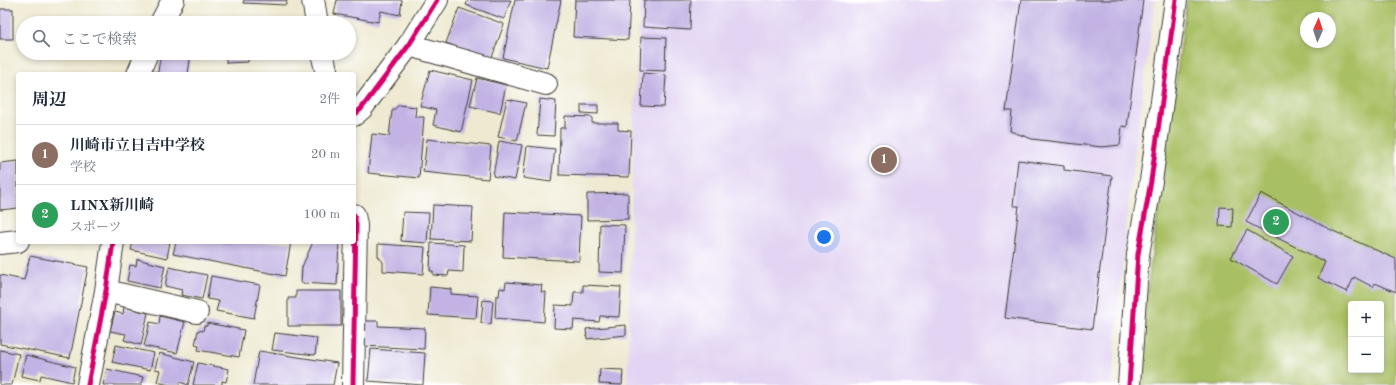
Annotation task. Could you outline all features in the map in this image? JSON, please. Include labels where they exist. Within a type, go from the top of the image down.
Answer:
[{"type":"street","points":[[165,16],[173,0]]},
{"type":"street","points":[[313,0],[316,16]]},
{"type":"street","points":[[356,113],[361,109],[409,45],[437,0]]},
{"type":"street","points":[[1129,385],[1138,254],[1151,181],[1176,0]]},
{"type":"street","points":[[409,45],[546,84]]},
{"type":"street","points":[[139,72],[144,60]]},
{"type":"street","points":[[324,60],[327,72]]},
{"type":"street","points":[[0,243],[16,241]]},
{"type":"street","points":[[88,385],[106,291],[113,244]]},
{"type":"street","points":[[353,385],[356,244]]},
{"type":"street","points":[[106,291],[197,312]]},
{"type":"shaded area","points":[[641,0],[1155,0],[1128,206],[1112,385],[627,385],[634,114]]},
{"type":"green space","points":[[1187,0],[1396,0],[1396,385],[1140,385],[1144,314]]},
{"type":"building","points":[[244,0],[287,0],[286,5],[243,3]]},
{"type":"building","points":[[337,0],[402,0],[400,15],[381,11],[378,22],[356,18],[356,16],[334,14]]},
{"type":"building","points":[[468,0],[511,0],[504,19],[466,5]]},
{"type":"building","points":[[515,0],[561,0],[547,68],[503,58]]},
{"type":"building","points":[[575,0],[630,0],[628,40],[573,37]]},
{"type":"building","points":[[644,0],[691,0],[690,30],[643,27]]},
{"type":"building","points":[[1021,0],[1143,0],[1127,127],[1122,126],[1120,145],[1102,147],[1032,139],[1010,131],[1012,111],[1006,111]]},
{"type":"building","points":[[459,8],[504,24],[491,60],[446,43]]},
{"type":"building","points":[[0,9],[13,9],[13,39],[0,39]]},
{"type":"building","points":[[641,37],[666,38],[665,71],[640,70]]},
{"type":"building","points":[[160,60],[190,60],[188,72],[158,72]]},
{"type":"building","points":[[226,60],[248,60],[248,62],[226,63]]},
{"type":"building","points":[[430,70],[473,80],[461,132],[433,125],[436,110],[420,106]]},
{"type":"building","points":[[643,73],[666,75],[664,107],[641,106]]},
{"type":"building","points":[[477,78],[506,85],[500,113],[470,106]]},
{"type":"building","points":[[507,99],[526,103],[517,141],[498,137]]},
{"type":"building","points":[[540,99],[556,101],[554,136],[537,135]]},
{"type":"building","points":[[399,105],[416,107],[415,117],[424,117],[419,178],[368,173],[372,134],[389,136],[392,111]]},
{"type":"building","points":[[581,105],[598,105],[598,114],[581,113]]},
{"type":"building","points":[[565,116],[592,117],[592,123],[618,123],[618,130],[631,131],[629,177],[559,175],[560,128],[565,128]]},
{"type":"building","points":[[427,139],[491,146],[488,179],[423,172]]},
{"type":"building","points":[[499,141],[522,145],[515,180],[493,176]]},
{"type":"building","points":[[527,146],[555,149],[551,182],[523,178]]},
{"type":"building","points":[[1018,160],[1064,166],[1064,170],[1112,176],[1092,329],[1005,318],[1019,206],[1013,206]]},
{"type":"building","points":[[16,161],[16,208],[0,210],[0,163]]},
{"type":"building","points":[[628,193],[628,219],[587,220],[587,194]]},
{"type":"building","points":[[1261,193],[1331,230],[1396,259],[1396,292],[1375,283],[1373,287],[1354,277],[1347,292],[1318,278],[1325,262],[1246,222]]},
{"type":"building","points":[[433,205],[473,207],[471,241],[431,239]]},
{"type":"building","points":[[1220,207],[1233,208],[1232,227],[1219,226]]},
{"type":"building","points":[[403,212],[429,213],[427,243],[401,241]]},
{"type":"building","points":[[505,212],[581,216],[579,261],[503,257]]},
{"type":"building","points":[[600,224],[625,225],[623,273],[599,272]]},
{"type":"building","points":[[1247,230],[1293,256],[1277,284],[1231,258]]},
{"type":"building","points":[[431,243],[464,245],[463,272],[449,271],[448,276],[433,275],[433,271],[430,271]]},
{"type":"building","points":[[132,244],[170,244],[167,258],[131,250]]},
{"type":"building","points":[[176,244],[291,244],[285,276],[173,254]]},
{"type":"building","points":[[312,244],[339,244],[337,285],[301,283],[302,267]]},
{"type":"building","points":[[378,244],[425,247],[423,274],[383,271],[383,262],[378,256]]},
{"type":"building","points":[[30,256],[88,267],[70,358],[0,344],[0,275],[24,280]]},
{"type":"building","points":[[137,259],[165,266],[160,288],[127,281],[130,265],[136,266]]},
{"type":"building","points":[[169,267],[207,275],[202,299],[181,295],[182,290],[165,286]]},
{"type":"building","points":[[211,276],[260,285],[254,318],[216,311],[219,301],[207,299]]},
{"type":"building","points":[[506,282],[542,285],[541,292],[546,292],[544,322],[495,318],[496,296],[499,296],[500,288],[505,289]]},
{"type":"building","points":[[583,285],[621,287],[619,317],[600,316],[599,322],[574,320],[573,329],[554,328],[555,305],[573,306],[574,292],[583,292]]},
{"type":"building","points":[[430,287],[451,289],[451,294],[478,296],[476,318],[428,315]]},
{"type":"building","points":[[296,291],[341,291],[341,326],[288,326],[288,298],[296,298]]},
{"type":"building","points":[[483,300],[493,301],[491,324],[481,323]]},
{"type":"building","points":[[124,307],[148,313],[141,345],[124,340],[126,334],[110,331],[115,312],[123,314]]},
{"type":"building","points":[[160,316],[185,322],[177,353],[144,346],[150,322],[159,324]]},
{"type":"building","points":[[364,321],[378,321],[378,326],[425,328],[424,349],[363,346]]},
{"type":"building","points":[[207,323],[244,330],[239,357],[198,350],[199,346],[195,345],[198,330],[203,331],[204,326],[207,326]]},
{"type":"building","points":[[626,325],[626,335],[587,339],[586,329]]},
{"type":"building","points":[[275,333],[317,338],[315,355],[272,350]]},
{"type":"building","points":[[116,345],[154,353],[150,370],[112,362]]},
{"type":"building","points":[[371,349],[425,353],[423,385],[368,381]]},
{"type":"building","points":[[0,350],[19,354],[12,385],[0,385]]},
{"type":"building","points":[[259,351],[337,363],[333,385],[253,385]]},
{"type":"building","points":[[159,353],[194,362],[188,385],[180,382],[179,385],[169,385],[157,382],[160,370],[155,369]]},
{"type":"building","points":[[26,355],[75,367],[72,382],[41,375],[40,380],[21,376]]},
{"type":"building","points":[[198,363],[229,369],[226,382],[222,381],[222,385],[193,385]]},
{"type":"building","points":[[107,369],[143,377],[141,385],[103,385]]},
{"type":"building","points":[[600,369],[623,370],[622,385],[599,384]]},
{"type":"cycle path","points":[[356,113],[361,109],[409,45],[437,0]]},
{"type":"cycle path","points":[[1129,385],[1138,254],[1151,181],[1176,0]]},
{"type":"cycle path","points":[[88,385],[106,291],[113,244]]},
{"type":"cycle path","points":[[353,385],[356,244]]},
{"type":"place","name":"川崎市立日吉中学校","points":[[884,160]]},
{"type":"place","name":"LINX新川崎","points":[[1276,222]]}]
